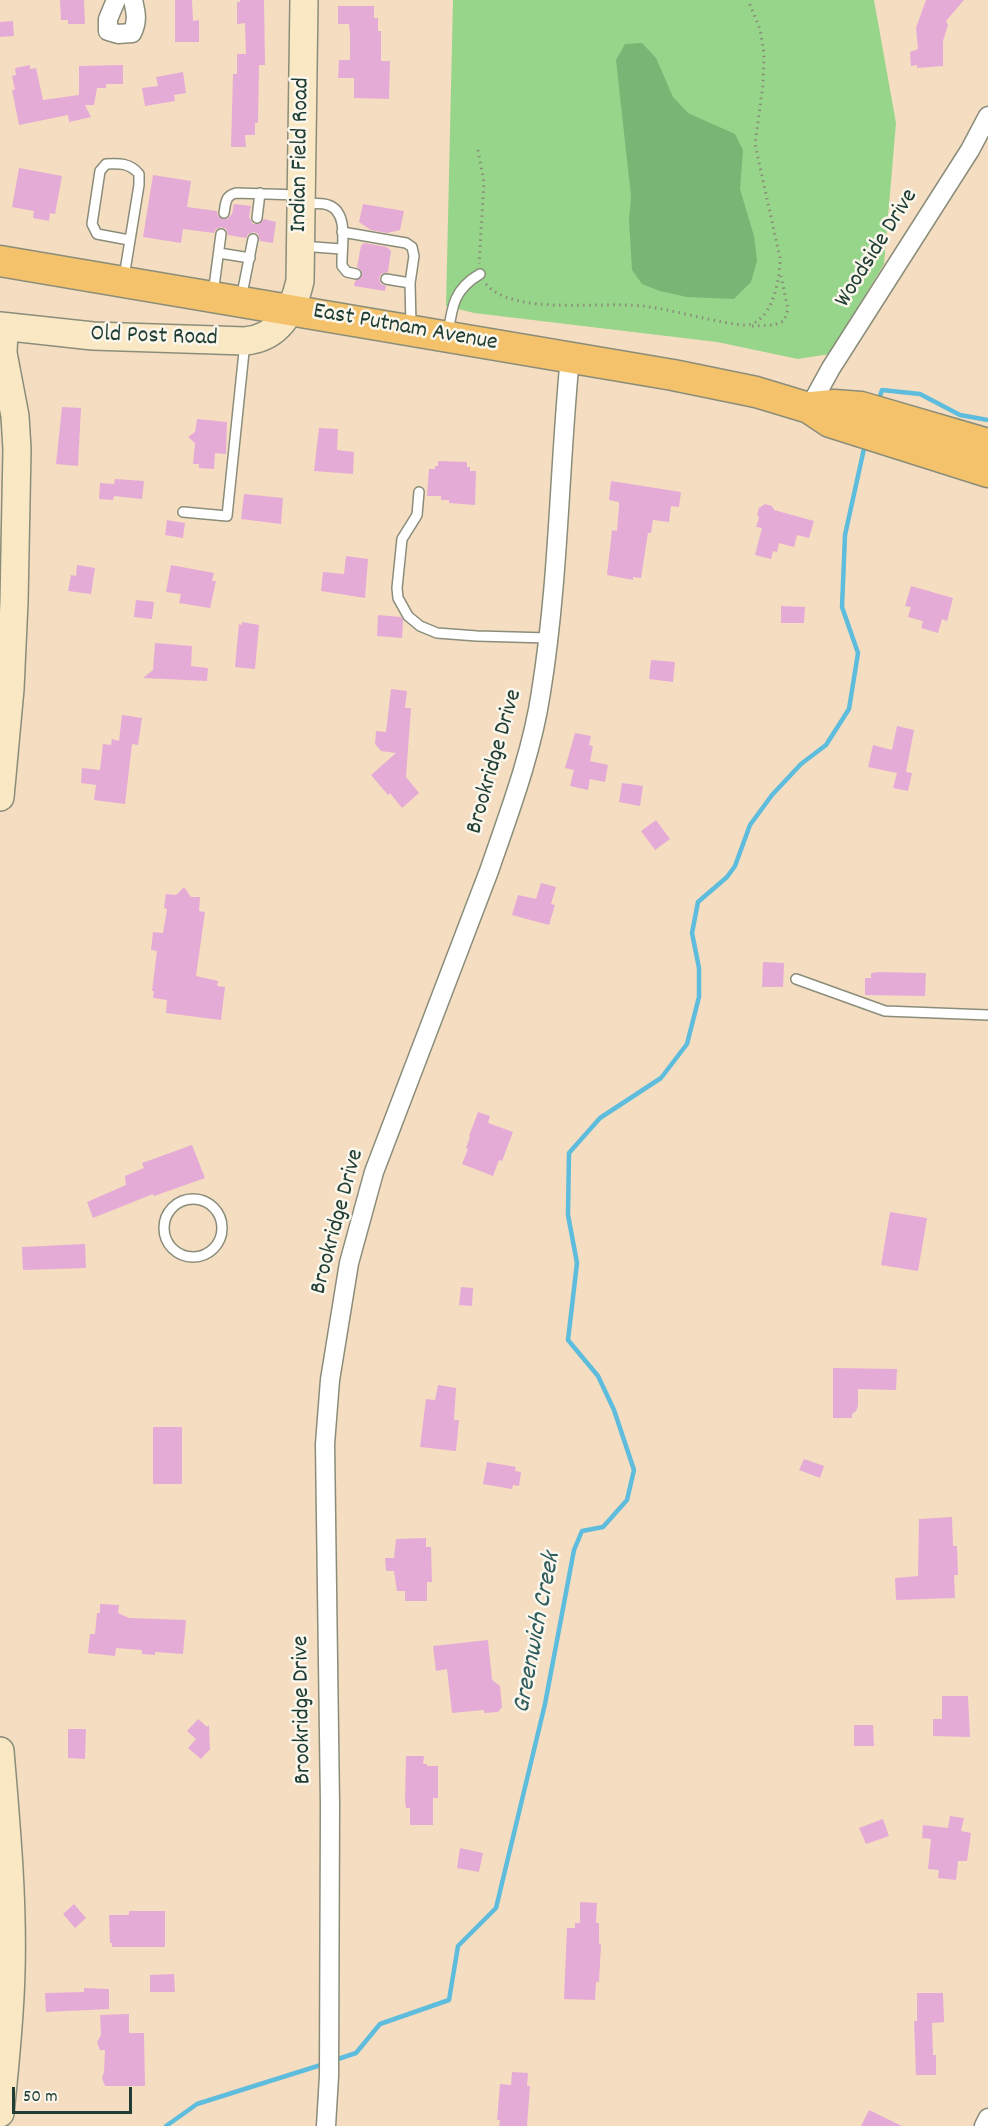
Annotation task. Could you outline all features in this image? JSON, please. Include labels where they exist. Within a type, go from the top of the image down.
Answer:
[{"type":"main road","name":"East Putnam Avenue","points":[[0,261],[715,383],[809,408],[834,405],[857,418],[889,428],[988,472]]},
{"type":"main road","name":"East Putnam Avenue","points":[[889,428],[988,444]]},
{"type":"street","points":[[116,0],[108,19],[108,31],[118,34],[132,33],[136,25],[133,0]]},
{"type":"street","name":"Indian Field Road","points":[[290,309],[300,282],[304,0]]},
{"type":"street","name":"Woodside Drive","points":[[809,408],[831,368],[970,150],[988,116]]},
{"type":"street","name":"Old Post Road","points":[[2,327],[93,336],[245,341],[265,337],[281,323],[290,309]]},
{"type":"street","points":[[0,797],[10,689],[11,542],[16,425],[4,362],[2,327]]},
{"type":"street","name":"Brookridge Drive","points":[[326,2126],[329,2076],[330,1805],[325,1444],[339,1321],[349,1263],[374,1172],[505,824],[534,726],[548,638],[570,357]]},
{"type":"street","points":[[0,1751],[9,1875],[11,1946],[8,2030],[0,2113]]},
{"type":"street","points":[[984,2126],[988,2118]]},
{"type":"lane","points":[[123,282],[139,174],[133,167],[119,163],[106,164],[99,171],[92,224],[97,234],[129,240]]},
{"type":"lane","points":[[224,213],[226,199],[229,195],[236,193],[260,193],[328,204],[338,211],[343,221],[342,266],[347,272],[356,274]]},
{"type":"lane","points":[[257,218],[260,193]]},
{"type":"lane","points":[[342,232],[405,243],[412,247],[414,256],[410,283],[411,330]]},
{"type":"lane","points":[[221,234],[219,252],[227,299]]},
{"type":"lane","points":[[227,299],[250,258],[253,239]]},
{"type":"lane","points":[[301,246],[341,249]]},
{"type":"lane","points":[[219,252],[250,258]]},
{"type":"lane","points":[[448,336],[456,297],[469,281],[480,274]]},
{"type":"lane","points":[[387,279],[410,283]]},
{"type":"lane","points":[[183,512],[227,516],[245,341]]},
{"type":"lane","points":[[419,492],[417,515],[402,539],[397,588],[398,598],[408,616],[420,626],[437,633],[548,638]]},
{"type":"lane","points":[[796,979],[885,1011],[988,1015]]},
{"type":"lane","points":[[186,1199],[195,1199],[212,1206],[222,1221],[222,1230],[220,1239],[208,1253],[191,1257],[174,1250],[168,1243],[164,1225],[171,1209],[186,1199]]},
{"type":"path","points":[[747,326],[758,321],[771,304],[780,271],[780,258],[755,144],[763,85],[764,54],[760,29],[748,0]]},
{"type":"path","points":[[478,150],[484,183],[479,254],[480,274],[493,291],[518,301],[644,306],[747,326],[774,326],[784,321],[788,309],[780,271]]},
{"type":"green space","points":[[453,0],[874,0],[896,123],[884,264],[830,354],[798,359],[717,342],[474,313],[446,306]]},
{"type":"green space","points":[[642,43],[656,58],[673,97],[688,113],[735,134],[743,150],[740,189],[754,236],[757,261],[751,282],[734,299],[687,297],[660,291],[642,284],[632,270],[629,220],[631,196],[616,60],[625,44]]},
{"type":"building","points":[[60,0],[84,0],[85,24],[68,24],[68,20],[61,20]]},
{"type":"building","points":[[175,0],[192,0],[193,21],[199,20],[199,42],[175,42]]},
{"type":"building","points":[[264,0],[265,65],[259,65],[258,123],[255,123],[255,135],[245,135],[246,147],[231,147],[233,74],[237,74],[237,54],[246,54],[245,23],[237,24],[237,2]]},
{"type":"building","points":[[926,0],[964,0],[946,21],[948,25],[943,41],[943,66],[917,68],[917,65],[911,66],[910,52],[918,49],[916,28]]},
{"type":"building","points":[[338,6],[374,6],[374,18],[378,18],[378,31],[381,31],[381,61],[390,61],[389,99],[354,98],[354,78],[338,78],[339,60],[350,60],[350,34],[349,24],[338,24]]},
{"type":"building","points":[[13,21],[14,36],[0,37],[0,22]]},
{"type":"building","points":[[30,65],[30,69],[36,68],[43,100],[79,95],[79,66],[123,65],[123,84],[106,84],[106,88],[97,88],[94,105],[85,105],[91,117],[69,122],[68,115],[19,125],[12,90],[15,90],[12,76],[16,75],[15,68]]},
{"type":"building","points":[[183,72],[186,93],[174,95],[175,101],[145,106],[142,88],[158,86],[156,77]]},
{"type":"building","points":[[19,168],[62,176],[55,214],[50,213],[49,221],[33,218],[34,211],[12,207]]},
{"type":"building","points":[[153,175],[191,181],[187,207],[217,211],[218,216],[222,219],[227,219],[232,214],[234,204],[251,206],[249,217],[253,224],[259,224],[264,219],[276,222],[273,243],[260,241],[258,234],[254,232],[248,234],[246,238],[228,235],[226,229],[221,227],[214,233],[183,229],[181,243],[143,237]]},
{"type":"building","points":[[363,204],[404,211],[400,230],[387,233],[371,230],[359,222]]},
{"type":"building","points":[[364,243],[387,247],[391,251],[388,272],[381,274],[379,278],[381,284],[386,286],[385,291],[354,286],[355,281],[362,276],[362,271],[357,267],[361,246]]},
{"type":"building","points":[[62,407],[81,408],[78,466],[56,464]]},
{"type":"building","points":[[197,419],[227,422],[226,454],[215,453],[214,469],[199,468],[199,464],[193,464],[195,443],[188,437],[195,432]]},
{"type":"building","points":[[319,428],[338,429],[337,450],[354,452],[353,474],[314,471]]},
{"type":"building","points":[[438,461],[467,462],[470,471],[476,471],[475,505],[449,503],[449,500],[441,500],[441,496],[427,496],[429,469],[435,469]]},
{"type":"building","points":[[115,479],[144,481],[142,499],[114,496],[113,500],[99,499],[100,483],[114,484]]},
{"type":"building","points":[[611,481],[681,492],[679,507],[671,506],[669,522],[653,520],[651,533],[648,533],[641,578],[633,577],[633,580],[607,575],[612,530],[617,531],[619,506],[619,502],[609,500]]},
{"type":"building","points":[[244,494],[283,498],[281,524],[241,519]]},
{"type":"building","points":[[765,504],[772,506],[774,510],[814,521],[809,538],[797,535],[794,547],[779,543],[777,552],[773,551],[771,559],[755,555],[762,528],[756,527],[759,518],[757,514],[759,508]]},
{"type":"building","points":[[167,520],[185,523],[183,538],[165,535]]},
{"type":"building","points":[[346,556],[368,559],[365,598],[321,591],[323,572],[344,574]]},
{"type":"building","points":[[77,565],[95,568],[91,594],[68,591],[71,575],[76,576]]},
{"type":"building","points":[[171,565],[214,573],[212,581],[216,581],[210,608],[179,603],[181,594],[166,592]]},
{"type":"building","points":[[911,586],[953,598],[947,621],[942,619],[938,633],[921,628],[923,621],[908,617],[911,607],[905,606]]},
{"type":"building","points":[[136,600],[154,602],[152,619],[134,617]]},
{"type":"building","points":[[781,606],[805,607],[804,623],[781,623]]},
{"type":"building","points":[[378,615],[401,617],[403,620],[402,638],[377,636]]},
{"type":"building","points":[[242,622],[259,625],[255,669],[235,667],[239,624],[242,625]]},
{"type":"building","points":[[155,643],[192,646],[191,666],[208,668],[207,681],[143,678],[153,670]]},
{"type":"building","points":[[651,660],[675,662],[673,682],[649,679]]},
{"type":"building","points":[[391,689],[407,691],[405,708],[411,708],[406,777],[419,793],[402,808],[371,775],[396,753],[381,751],[375,744],[376,731],[386,732]]},
{"type":"building","points":[[122,715],[142,718],[138,745],[132,744],[125,804],[94,800],[96,785],[81,783],[82,768],[100,770],[103,744],[111,745],[112,739],[119,741]]},
{"type":"building","points":[[897,726],[914,730],[906,772],[912,773],[908,791],[893,788],[897,773],[868,767],[873,745],[892,750]]},
{"type":"building","points":[[575,733],[591,736],[589,745],[593,746],[590,761],[608,765],[605,782],[590,779],[588,790],[570,786],[574,770],[565,768]]},
{"type":"building","points":[[622,783],[643,786],[640,806],[619,802]]},
{"type":"building","points":[[656,820],[670,839],[655,850],[641,831]]},
{"type":"building","points":[[541,883],[556,887],[551,904],[555,905],[549,925],[512,915],[518,895],[536,899]]},
{"type":"building","points":[[184,887],[191,897],[200,897],[199,911],[205,912],[196,976],[218,981],[217,986],[225,987],[221,1020],[166,1013],[167,1000],[153,998],[157,951],[151,950],[153,932],[163,933],[167,909],[164,908],[166,894],[176,895]]},
{"type":"building","points":[[763,962],[784,963],[783,987],[762,987]]},
{"type":"building","points":[[871,973],[926,973],[925,996],[865,995],[865,978],[871,978]]},
{"type":"building","points":[[478,1112],[490,1116],[488,1123],[513,1132],[502,1161],[499,1160],[493,1176],[462,1164]]},
{"type":"building","points":[[192,1145],[205,1178],[154,1196],[153,1194],[93,1218],[87,1202],[126,1185],[125,1176],[144,1168],[142,1163]]},
{"type":"building","points":[[890,1212],[927,1218],[918,1271],[881,1265]]},
{"type":"building","points":[[85,1244],[86,1268],[23,1270],[22,1247]]},
{"type":"building","points":[[461,1287],[473,1288],[472,1306],[459,1305]]},
{"type":"building","points":[[833,1368],[897,1369],[896,1390],[858,1389],[858,1406],[852,1418],[833,1418]]},
{"type":"building","points":[[438,1385],[456,1388],[454,1420],[459,1420],[456,1451],[420,1447],[426,1399],[435,1400]]},
{"type":"building","points":[[153,1427],[182,1427],[182,1484],[153,1484]]},
{"type":"building","points":[[804,1459],[824,1466],[820,1478],[799,1470]]},
{"type":"building","points":[[487,1462],[516,1467],[515,1471],[521,1472],[519,1486],[513,1485],[512,1489],[483,1484]]},
{"type":"building","points":[[952,1517],[953,1546],[957,1546],[958,1575],[954,1575],[955,1598],[896,1600],[895,1578],[918,1576],[919,1519]]},
{"type":"building","points":[[426,1538],[426,1547],[431,1547],[432,1582],[427,1582],[427,1601],[405,1601],[405,1591],[397,1591],[394,1571],[386,1571],[385,1558],[394,1558],[396,1539]]},
{"type":"building","points":[[100,1604],[119,1605],[118,1613],[129,1618],[186,1620],[183,1654],[155,1652],[155,1655],[142,1654],[142,1650],[116,1648],[115,1656],[88,1653],[90,1634],[95,1634]]},
{"type":"building","points":[[488,1640],[492,1680],[500,1686],[502,1707],[498,1712],[484,1713],[484,1710],[452,1713],[447,1669],[436,1671],[433,1646]]},
{"type":"building","points":[[942,1696],[968,1696],[970,1737],[933,1736],[933,1719],[942,1719]]},
{"type":"building","points":[[198,1719],[207,1727],[209,1725],[210,1751],[201,1759],[188,1748],[196,1739],[187,1731]]},
{"type":"building","points":[[854,1725],[873,1725],[874,1746],[854,1746]]},
{"type":"building","points":[[68,1729],[86,1729],[85,1759],[68,1758]]},
{"type":"building","points":[[406,1756],[424,1756],[423,1764],[438,1766],[438,1798],[433,1798],[433,1825],[410,1825],[410,1808],[406,1808],[405,1800]]},
{"type":"building","points":[[950,1816],[964,1818],[961,1831],[971,1833],[967,1861],[958,1861],[956,1880],[938,1878],[939,1870],[928,1869],[931,1839],[922,1838],[923,1825],[948,1828]]},
{"type":"building","points":[[883,1819],[889,1836],[866,1844],[859,1828]]},
{"type":"building","points":[[460,1848],[483,1853],[479,1872],[457,1868]]},
{"type":"building","points":[[580,1902],[597,1903],[596,1923],[599,1923],[599,1943],[601,1945],[599,1982],[596,1982],[595,2000],[564,1999],[567,1928],[575,1928],[575,1923],[580,1923]]},
{"type":"building","points":[[74,1904],[86,1918],[75,1928],[63,1914]]},
{"type":"building","points":[[129,1911],[165,1911],[165,1947],[112,1947],[109,1915],[129,1915]]},
{"type":"building","points":[[174,1974],[175,1992],[150,1992],[150,1975]]},
{"type":"building","points":[[84,1988],[109,1989],[109,2009],[46,2012],[45,1993],[84,1992]]},
{"type":"building","points":[[917,1993],[943,1993],[944,2022],[932,2023],[936,2075],[916,2075],[914,2021],[917,2021]]},
{"type":"building","points":[[129,2014],[129,2033],[144,2033],[145,2086],[105,2086],[102,2078],[105,2050],[100,2050],[97,2042],[101,2035],[100,2015]]},
{"type":"building","points":[[512,2072],[528,2073],[527,2086],[530,2086],[527,2126],[499,2126],[500,2120],[497,2120],[500,2084],[511,2085]]},
{"type":"building","points":[[869,2110],[902,2126],[861,2126]]},
{"type":"waterway","name":"Greenwich Creek","points":[[878,402],[882,390],[920,394],[960,415],[988,420]]},
{"type":"waterway","name":"Greenwich Creek","points":[[335,2060],[356,2053],[380,2024],[449,2000],[458,1946],[496,1908],[545,1704],[574,1550],[582,1531],[603,1527],[627,1500],[634,1470],[614,1410],[598,1376],[568,1340],[577,1263],[568,1215],[569,1153],[600,1118],[661,1078],[687,1044],[699,997],[699,968],[692,933],[698,902],[727,877],[735,866],[750,825],[772,795],[801,764],[826,745],[849,709],[858,653],[842,607],[845,535],[865,444]]},
{"type":"waterway","name":"Greenwich Creek","points":[[166,2126],[197,2104],[324,2064]]}]
